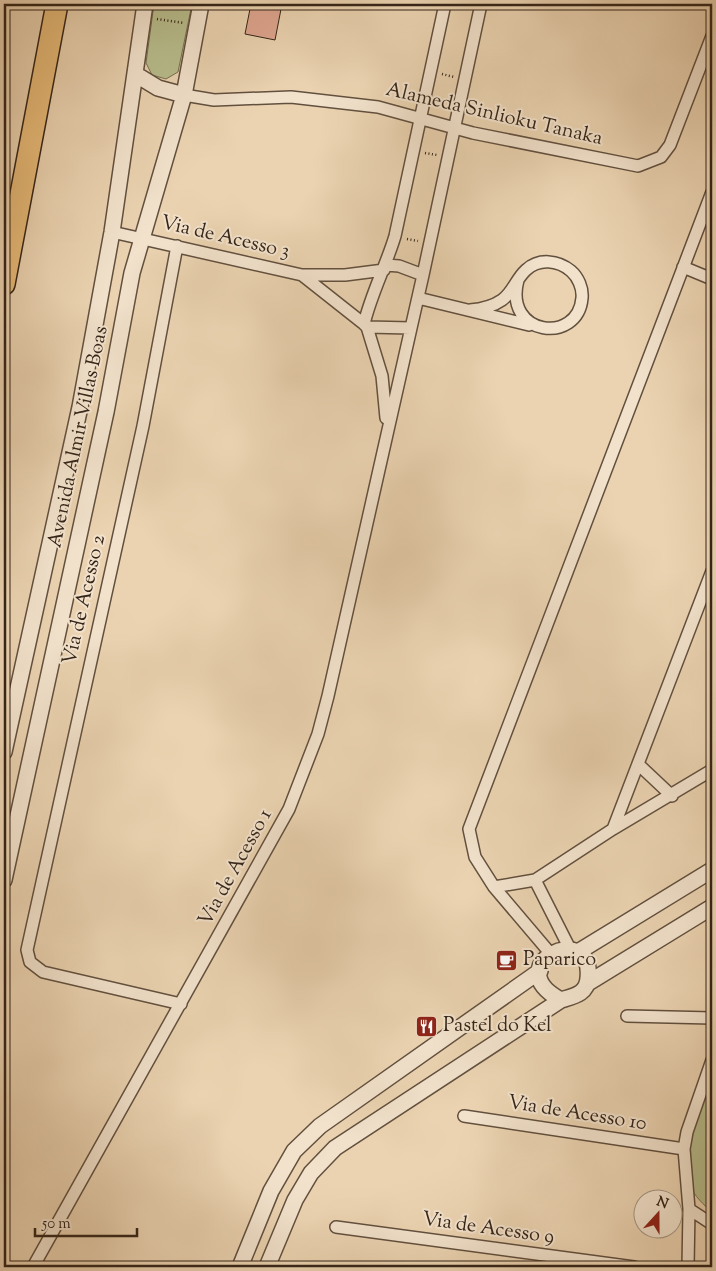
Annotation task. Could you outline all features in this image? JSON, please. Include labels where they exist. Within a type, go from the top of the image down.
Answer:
[{"type":"highway","points":[[4,210],[43,4]]},
{"type":"highway","points":[[4,284],[57,4]]},
{"type":"street","name":"Avenida Almir Villas Boas","points":[[4,880],[106,412],[141,237],[184,95],[201,4]]},
{"type":"street","points":[[383,452],[386,427],[386,401],[382,376],[366,325],[368,306],[385,267],[395,236],[445,4]]},
{"type":"street","points":[[383,452],[481,4]]},
{"type":"street","name":"Avenida Almir Villas Boas","points":[[4,752],[80,408],[112,232],[144,11]]},
{"type":"street","name":"Alameda Sinlioku Tanaka","points":[[184,95],[214,100],[291,97],[378,107],[455,128],[630,166],[646,165],[661,157],[670,144],[712,36]]},
{"type":"street","points":[[135,74],[158,88],[184,95]]},
{"type":"street","points":[[550,953],[494,887],[474,857],[468,829],[712,192]]},
{"type":"street","name":"Via de Acesso 3","points":[[112,232],[141,237],[302,275]]},
{"type":"street","name":"Via de Acesso 2","points":[[177,246],[143,426],[28,945],[30,962],[43,972],[182,1004]]},
{"type":"street","points":[[418,298],[546,329],[560,327],[571,321],[579,310],[582,298],[581,284],[574,273],[563,265],[550,261],[537,263],[526,270],[512,290],[493,305],[470,310]]},
{"type":"street","points":[[302,275],[345,275],[399,266],[423,275]]},
{"type":"street","points":[[683,267],[712,279]]},
{"type":"street","points":[[302,275],[366,325],[411,328]]},
{"type":"street","points":[[518,280],[514,293],[516,306],[523,317],[533,326]]},
{"type":"street","name":"Via de Acesso 1","points":[[34,1267],[289,809],[318,734],[383,452]]},
{"type":"street","points":[[613,829],[712,571]]},
{"type":"street","points":[[639,765],[672,796]]},
{"type":"street","points":[[494,887],[535,880],[613,829],[672,796],[712,770]]},
{"type":"street","points":[[561,1000],[547,991],[540,978],[540,971],[545,958],[550,953],[556,950],[574,951],[712,870]]},
{"type":"street","points":[[535,880],[574,951],[587,962],[589,969],[588,983]]},
{"type":"street","points":[[267,1267],[295,1200],[310,1174],[335,1148],[561,1000],[579,994],[588,983],[712,907]]},
{"type":"street","points":[[240,1267],[271,1191],[294,1152],[314,1132],[540,971]]},
{"type":"street","points":[[627,1016],[712,1018]]},
{"type":"street","points":[[688,1267],[689,1209],[684,1149],[687,1132],[712,1060]]},
{"type":"street","name":"Via de Acesso 10","points":[[464,1116],[684,1149]]},
{"type":"street","points":[[689,1209],[712,1224]]},
{"type":"street","name":"Via de Acesso 9","points":[[336,1227],[634,1267]]},
{"type":"path","points":[[144,11],[198,25]]},
{"type":"path","points":[[431,71],[465,79]]},
{"type":"path","points":[[414,151],[448,158]]},
{"type":"path","points":[[395,236],[430,244]]},
{"type":"green space","points":[[154,4],[192,4],[178,72],[166,79],[152,75],[146,63]]},
{"type":"green space","points":[[712,1077],[712,1212],[694,1193],[690,1185],[688,1157],[697,1116]]},
{"type":"building","points":[[251,4],[282,4],[275,40],[245,34]]},
{"type":"place","name":"Paparico","points":[[507,960]]},
{"type":"place","name":"Pastel do Kel","points":[[427,1026]]}]
